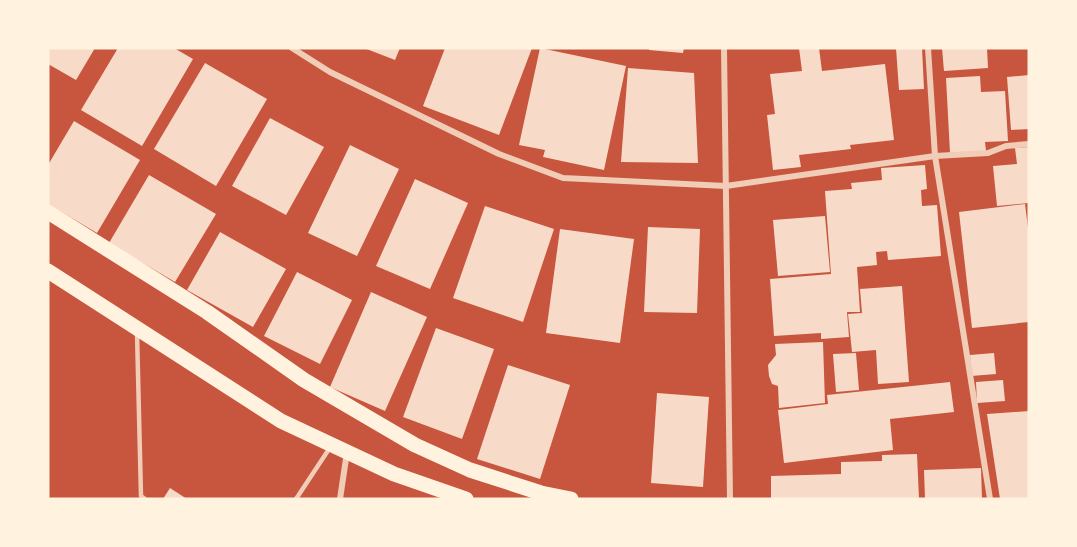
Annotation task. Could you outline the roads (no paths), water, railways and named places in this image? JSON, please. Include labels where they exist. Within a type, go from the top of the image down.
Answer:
[{"type":"main road","points":[[48,212],[207,312],[304,380],[415,445],[470,470],[541,493],[571,499]]},
{"type":"main road","points":[[48,271],[281,421],[394,474],[466,499]]},
{"type":"street","points":[[292,48],[330,72],[499,154],[563,178],[726,186],[935,156],[988,153],[1006,146],[1029,144]]},
{"type":"street","points":[[724,48],[730,499]]},
{"type":"street","points":[[928,48],[935,156],[990,499]]},
{"type":"street","points":[[340,499],[347,452]]},
{"type":"lane","points":[[136,328],[141,496],[145,499]]},
{"type":"lane","points":[[296,499],[332,445]]}]
